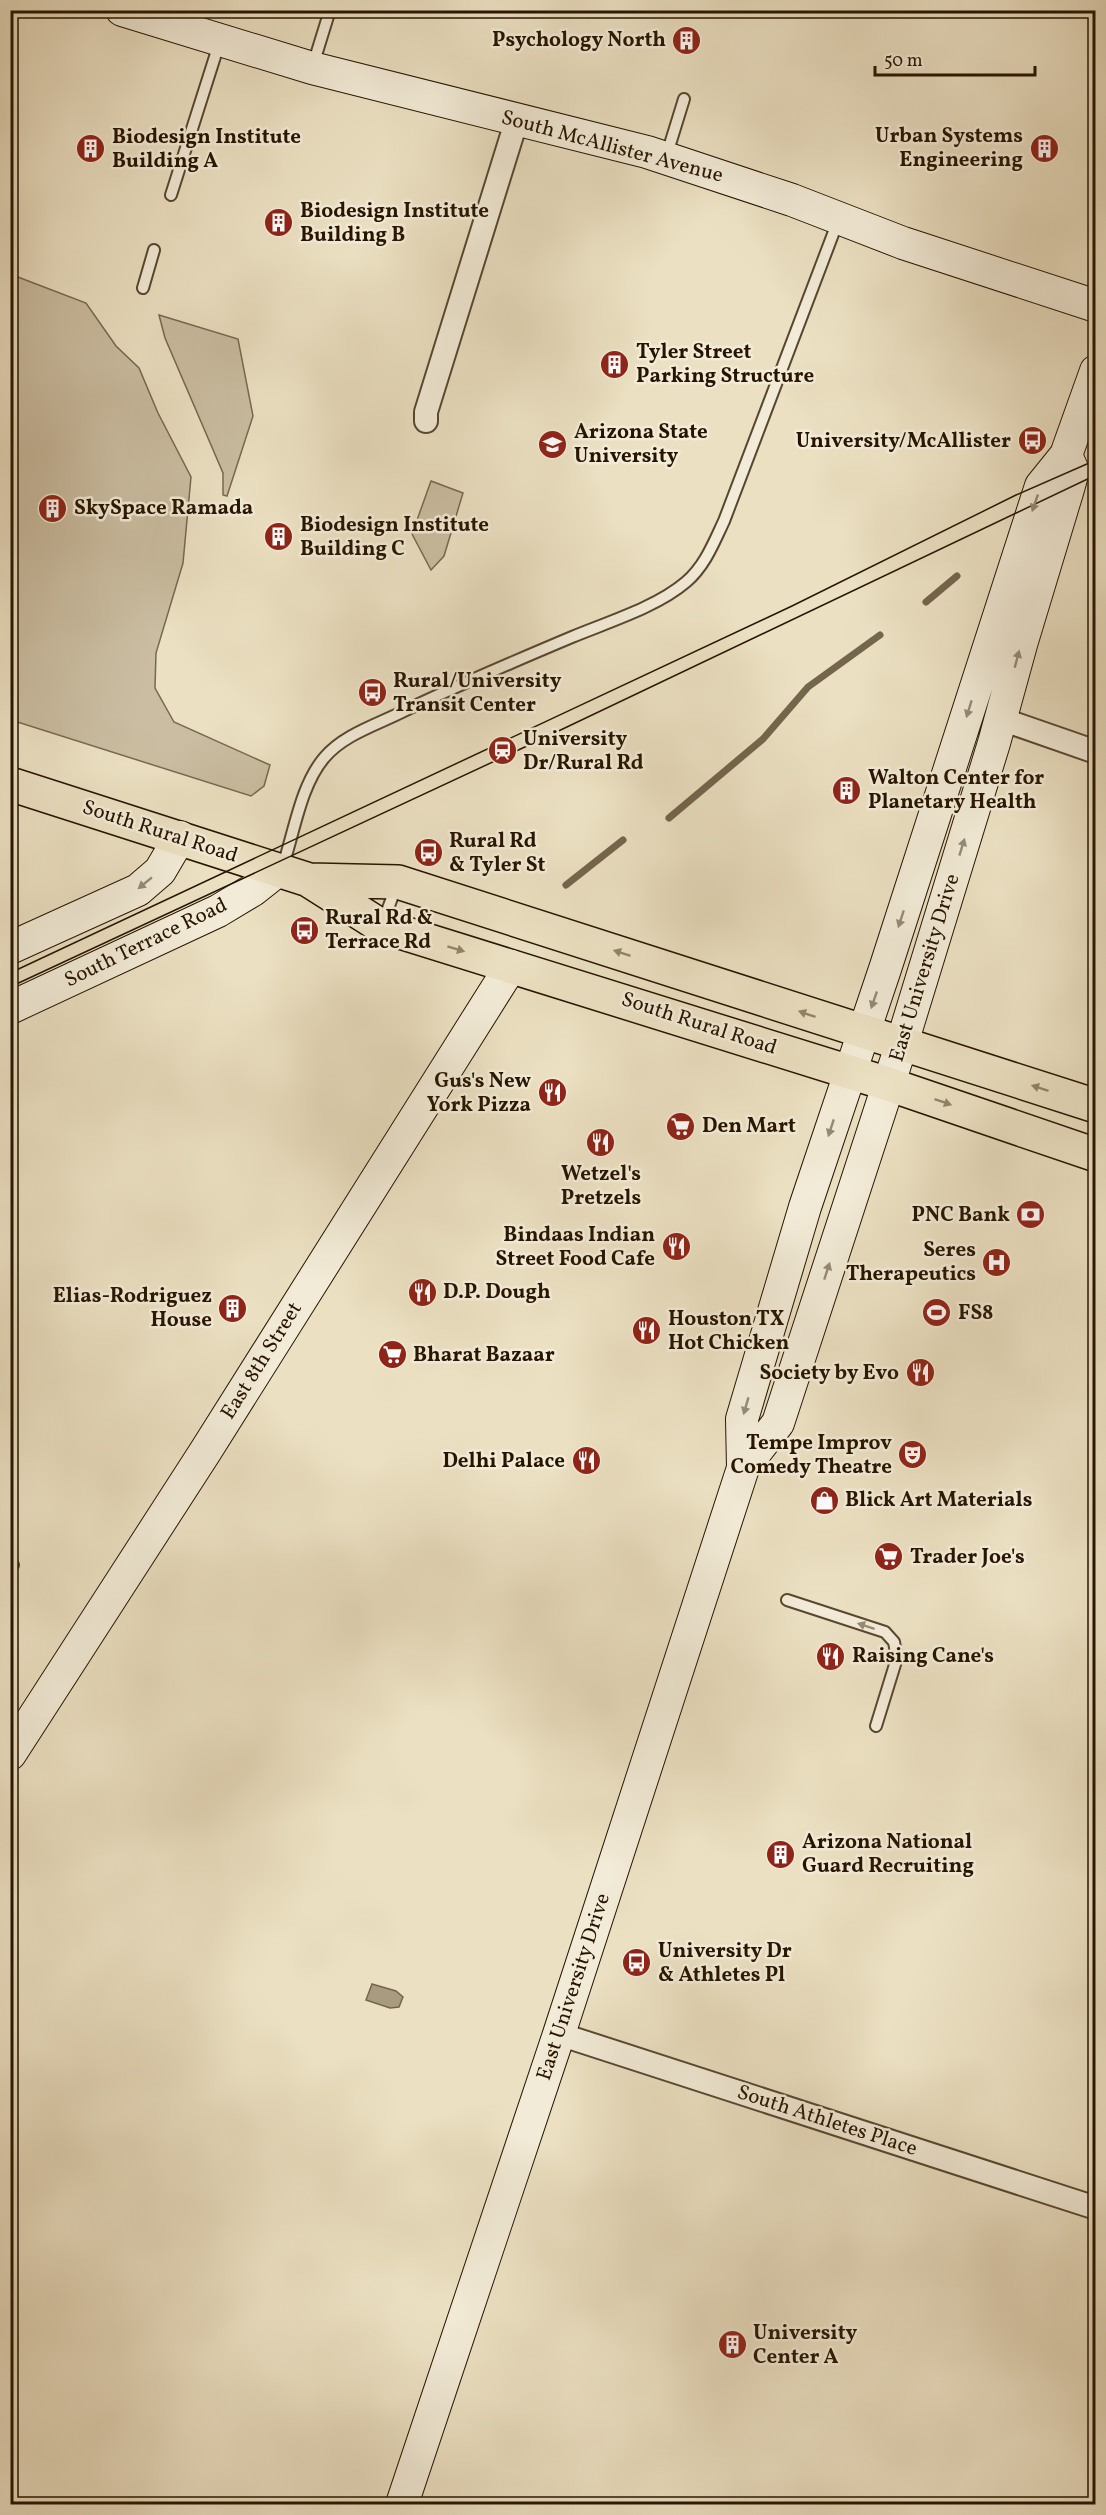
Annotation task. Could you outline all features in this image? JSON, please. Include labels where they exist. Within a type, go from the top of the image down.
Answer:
[{"type":"main road","name":"South McAllister Avenue","points":[[122,10],[312,68],[666,158],[839,218],[903,243],[1095,306]]},
{"type":"main road","name":"East University Drive","points":[[402,2505],[559,2034],[743,1468],[742,1419],[774,1309],[849,1072],[1041,486],[1066,455],[1095,371]]},
{"type":"main road","name":"East University Drive","points":[[743,1468],[778,1423],[902,1043],[1001,719],[1073,471],[1066,455]]},
{"type":"main road","name":"South Rural Road","points":[[10,784],[309,880],[398,882],[1095,1106]]},
{"type":"main road","points":[[10,948],[138,890],[160,871],[180,837]]},
{"type":"main road","name":"South Terrace Road","points":[[10,1008],[218,911],[253,890],[277,871]]},
{"type":"main road","name":"South Rural Road","points":[[309,880],[381,926],[888,1084],[1095,1155]]},
{"type":"main road","name":"East 8th Street","points":[[10,1754],[205,1452],[511,966]]},
{"type":"street","points":[[426,421],[426,412],[517,119]]},
{"type":"street","points":[[1001,719],[1095,752]]},
{"type":"street","name":"South Athletes Place","points":[[559,2034],[1095,2208]]},
{"type":"lane","points":[[312,68],[330,10]]},
{"type":"lane","points":[[171,195],[220,40]]},
{"type":"lane","points":[[666,158],[684,99]]},
{"type":"lane","points":[[277,871],[285,859],[315,771],[336,747],[355,735],[472,679],[627,615],[671,593],[701,566],[724,520],[839,218]]},
{"type":"lane","points":[[143,288],[154,250]]},
{"type":"lane","points":[[381,926],[398,882]]},
{"type":"lane","points":[[787,1600],[885,1632],[894,1642],[897,1658],[876,1726]]},
{"type":"shaded area","points":[[10,274],[86,303],[116,346],[139,368],[158,413],[191,477],[183,563],[156,653],[155,688],[174,722],[270,765],[264,786],[251,796],[11,720]]},
{"type":"shaded area","points":[[159,315],[238,339],[253,416],[227,496],[223,495],[223,473],[165,338]]},
{"type":"shaded area","points":[[431,481],[463,493],[444,556],[431,570],[412,534]]},
{"type":"shaded area","points":[[372,1984],[396,1991],[403,1997],[399,2007],[390,2008],[366,2000]]},
{"type":"waterway","points":[[926,602],[957,576]]},
{"type":"waterway","points":[[669,818],[763,739],[808,687],[880,635]]},
{"type":"waterway","points":[[566,885],[623,840]]},
{"type":"tram line","points":[[10,973],[792,606],[1016,495],[1096,460]]},
{"type":"tram line","points":[[10,987],[527,746],[1096,475]]},
{"type":"place","name":"Psychology North","points":[[687,40]]},
{"type":"place","name":"Urban Systems Engineering","points":[[1044,148]]},
{"type":"place","name":"Biodesign Institute Building A","points":[[91,149]]},
{"type":"place","name":"Biodesign Institute Building B","points":[[279,223]]},
{"type":"place","name":"Tyler Street Parking Structure","points":[[615,364]]},
{"type":"place","name":"University/McAllister","points":[[1032,441]]},
{"type":"place","name":"Arizona State University","points":[[553,444]]},
{"type":"place","name":"SkySpace Ramada","points":[[53,508]]},
{"type":"place","name":"Biodesign Institute Building C","points":[[279,537]]},
{"type":"place","name":"Rural/University Transit Center","points":[[372,693]]},
{"type":"place","name":"University Dr/Rural Rd","points":[[502,751]]},
{"type":"place","name":"Walton Center for Planetary Health","points":[[847,790]]},
{"type":"place","name":"Rural Rd & Tyler St","points":[[428,853]]},
{"type":"place","name":"Rural Rd & Terrace Rd","points":[[304,930]]},
{"type":"place","name":"Gus's New York Pizza","points":[[552,1093]]},
{"type":"place","name":"Den Mart","points":[[681,1126]]},
{"type":"place","name":"Wetzel's Pretzels","points":[[601,1143]]},
{"type":"place","name":"PNC Bank","points":[[1031,1215]]},
{"type":"place","name":"Bindaas Indian Street Food Cafe","points":[[676,1247]]},
{"type":"place","name":"Seres Therapeutics","points":[[997,1262]]},
{"type":"place","name":"D.P. Dough","points":[[422,1292]]},
{"type":"place","name":"Elias-Rodriguez House","points":[[233,1308]]},
{"type":"place","name":"FS8","points":[[937,1313]]},
{"type":"place","name":"Houston TX Hot Chicken","points":[[647,1331]]},
{"type":"place","name":"Bharat Bazaar","points":[[392,1355]]},
{"type":"place","name":"Society by Evo","points":[[920,1373]]},
{"type":"place","name":"Tempe Improv Comedy Theatre","points":[[913,1455]]},
{"type":"place","name":"Delhi Palace","points":[[586,1461]]},
{"type":"place","name":"Blick Art Materials","points":[[824,1500]]},
{"type":"place","name":"Trader Joe's","points":[[889,1557]]},
{"type":"place","name":"Raising Cane's","points":[[831,1656]]},
{"type":"place","name":"Arizona National Guard Recruiting","points":[[781,1854]]},
{"type":"place","name":"University Dr & Athletes Pl","points":[[637,1963]]},
{"type":"place","name":"University Center A","points":[[732,2345]]}]
